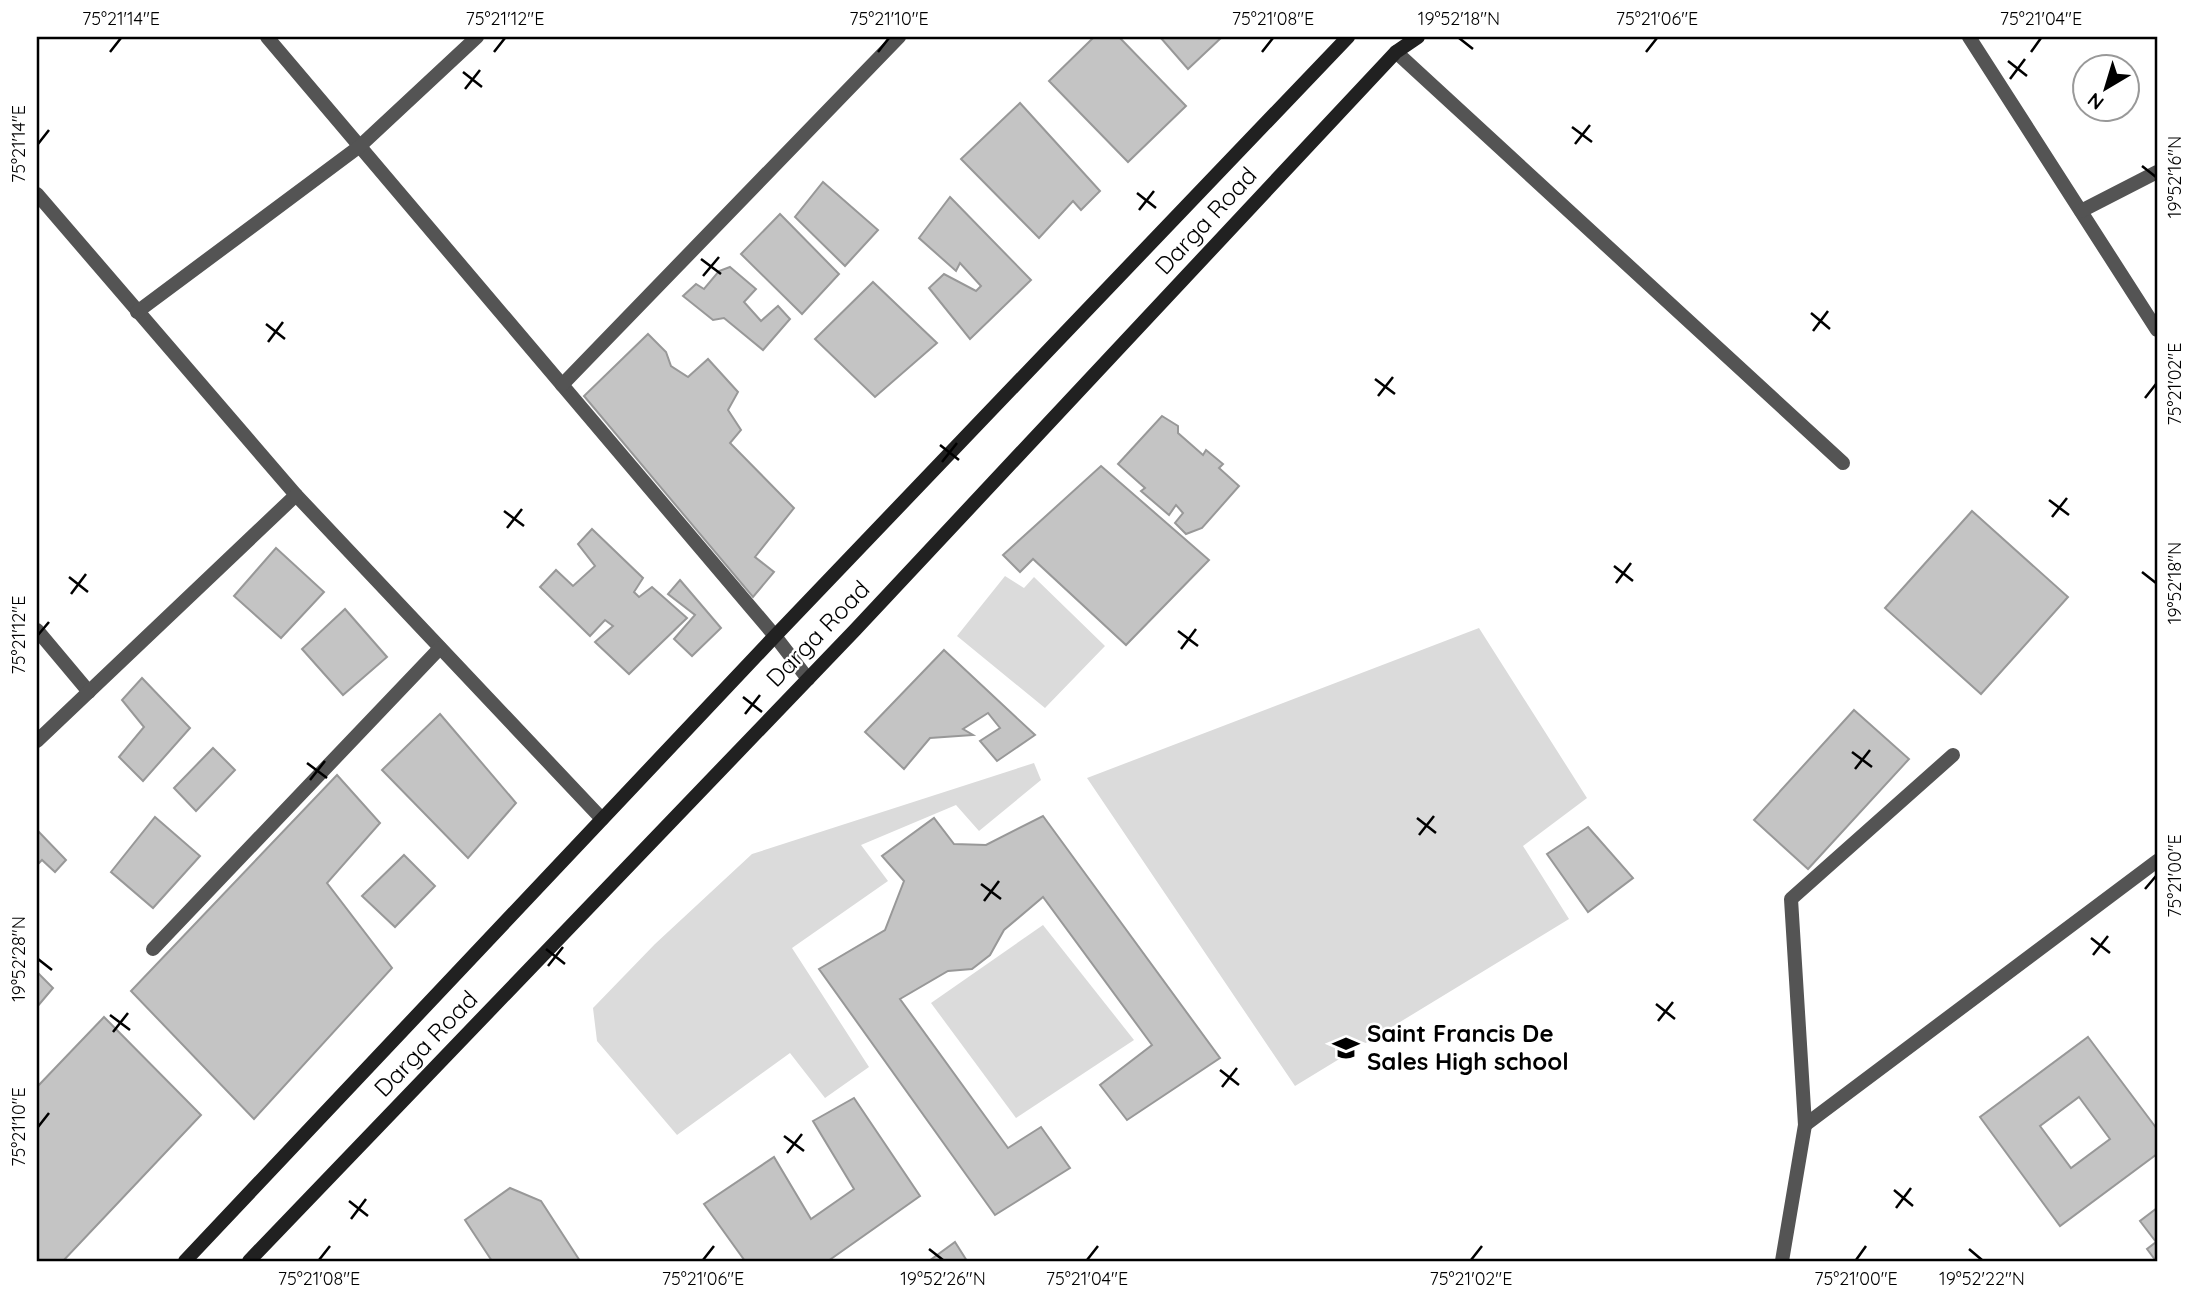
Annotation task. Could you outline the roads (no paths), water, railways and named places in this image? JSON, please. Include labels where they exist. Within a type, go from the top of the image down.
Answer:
[{"type":"main road","name":"Darga Road","points":[[185,1261],[775,636],[1348,37]]},
{"type":"main road","name":"Darga Road","points":[[249,1261],[808,679],[1396,52],[1418,37]]},
{"type":"street","points":[[267,37],[775,636],[808,679]]},
{"type":"street","points":[[138,312],[360,146],[477,37]]},
{"type":"street","points":[[562,385],[899,37]]},
{"type":"street","points":[[1969,37],[2157,330]]},
{"type":"street","points":[[1396,52],[1843,463]]},
{"type":"street","points":[[2081,211],[2157,172]]},
{"type":"street","points":[[37,194],[296,495],[602,819]]},
{"type":"street","points":[[37,741],[296,495]]},
{"type":"street","points":[[37,629],[89,692]]},
{"type":"street","points":[[153,949],[440,648]]},
{"type":"street","points":[[1782,1261],[1805,1125],[1791,899],[1953,755]]},
{"type":"street","points":[[1805,1125],[2157,861]]},
{"type":"place","name":"Saint Francis De Sales High school","points":[[1346,1048]]}]
